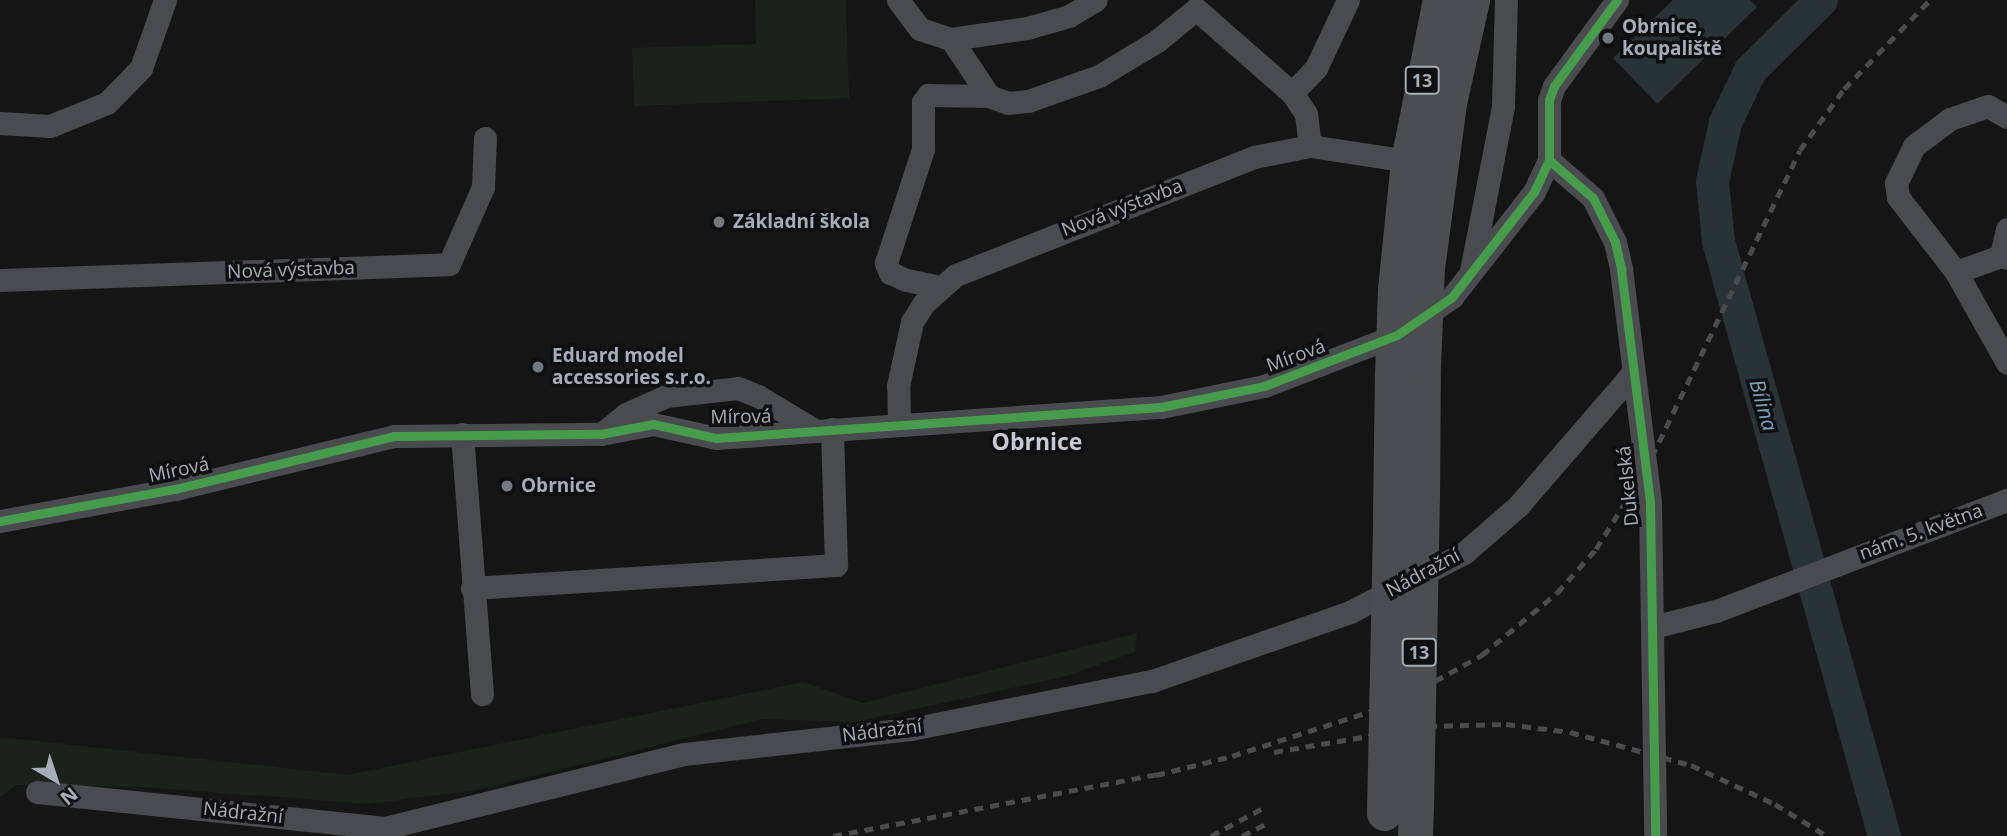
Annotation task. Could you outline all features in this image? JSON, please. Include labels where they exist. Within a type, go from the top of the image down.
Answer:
[{"type":"highway","name":"13","points":[[1400,823],[1422,497],[1408,370],[1395,289],[1408,161],[1440,0]]},
{"type":"highway","name":"13","points":[[1400,823],[1390,514],[1408,370],[1427,268],[1450,103],[1472,0]]},
{"type":"street","points":[[0,123],[50,126],[107,103],[141,68],[165,0]]},
{"type":"street","points":[[898,0],[920,29],[951,38],[1027,28],[1069,16],[1096,0]]},
{"type":"street","points":[[1293,93],[1316,68],[1348,0]]},
{"type":"street","points":[[1471,274],[1476,228],[1503,106],[1506,0]]},
{"type":"street","points":[[1471,274],[1534,191],[1549,160],[1549,100],[1554,86],[1617,0]]},
{"type":"street","points":[[940,287],[906,280],[890,273],[886,263],[923,149],[923,102],[928,95],[989,96],[1008,103],[1028,101],[1099,76],[1157,41],[1196,9],[1293,93],[1306,114],[1310,146]]},
{"type":"street","points":[[951,38],[989,96]]},
{"type":"street","points":[[2007,117],[1988,106],[1950,119],[1914,146],[1903,162],[1896,183],[1898,197],[1956,272],[2007,363]]},
{"type":"street","name":"Nová výstavba","points":[[0,280],[449,264],[483,187],[485,138]]},
{"type":"street","name":"Nová výstavba","points":[[899,425],[903,350],[912,322],[940,287],[989,260],[1254,157],[1310,146],[1408,161]]},
{"type":"street","name":"Dukelská","points":[[1549,160],[1593,198],[1615,242],[1650,502],[1654,627],[1655,836]]},
{"type":"street","points":[[1956,272],[2004,257],[2007,229]]},
{"type":"street","name":"Mírová","points":[[627,422],[653,424],[716,438],[1161,407],[1264,386],[1359,352],[1423,321],[1452,297],[1471,274]]},
{"type":"street","name":"Nádražní","points":[[37,792],[385,828],[684,754],[911,729],[1152,681],[1350,611],[1464,553],[1518,506],[1632,374]]},
{"type":"street","name":"Mírová","points":[[0,522],[175,489],[394,436],[601,434],[627,422],[666,396],[738,388],[824,430]]},
{"type":"street","points":[[472,588],[836,565],[824,430]]},
{"type":"street","points":[[462,434],[482,694]]},
{"type":"street","name":"nám. 5. května","points":[[1654,627],[1716,611],[2007,500]]},
{"type":"shaded area","points":[[755,0],[846,0],[849,98],[634,106],[632,48],[756,44]]},
{"type":"shaded area","points":[[1673,0],[1750,0],[1757,7],[1657,104],[1613,58]]},
{"type":"shaded area","points":[[1137,633],[1135,652],[1063,677],[855,722],[762,719],[477,790],[368,804],[144,787],[17,785],[0,797],[0,737],[347,775],[803,682],[863,703]]},
{"type":"waterway","name":"Bílina","points":[[1821,0],[1750,70],[1725,122],[1712,181],[1718,241],[1884,836]]},
{"type":"railway","points":[[1156,775],[1232,756],[1393,704],[1482,655],[1557,593],[1596,549],[1645,471],[1800,150],[1844,89],[1930,0]]},
{"type":"railway","points":[[1274,752],[1428,726],[1506,724],[1570,732],[1691,765],[1775,804],[1827,836]]},
{"type":"railway","points":[[833,836],[1164,773]]},
{"type":"railway","points":[[1211,836],[1263,808]]},
{"type":"railway","points":[[1242,836],[1269,822]]},
{"type":"cycle path","points":[[0,521],[175,489],[394,436],[601,434],[653,424],[716,438],[1161,407],[1264,386],[1397,335],[1452,297],[1534,192],[1549,160],[1549,100],[1554,86],[1617,0]]},
{"type":"cycle path","points":[[1549,160],[1593,198],[1615,242],[1621,269],[1650,502],[1655,836]]},
{"type":"place","name":"Obrnice, koupaliště","points":[[1608,38]]},
{"type":"place","name":"Základní škola","points":[[719,222]]},
{"type":"place","name":"Eduard model accessories s.r.o.","points":[[538,367]]},
{"type":"place","name":"Obrnice","points":[[507,486]]},
{"type":"district","name":"Obrnice","points":[[1037,441]]}]
